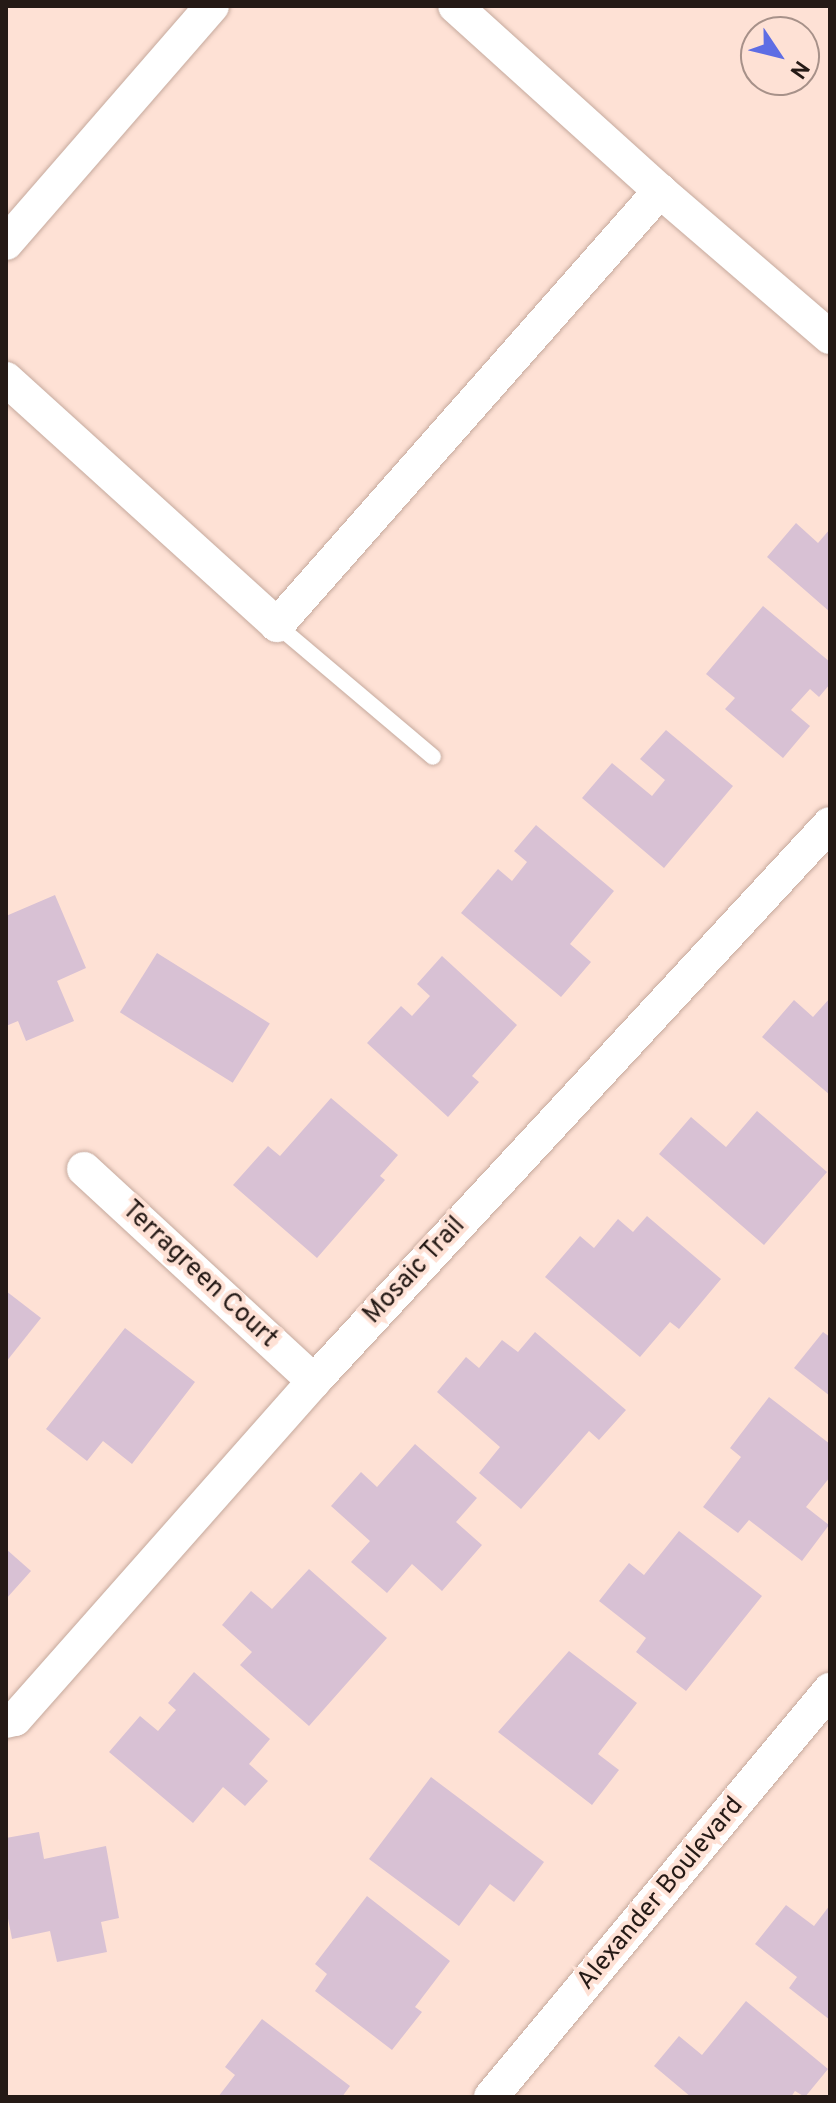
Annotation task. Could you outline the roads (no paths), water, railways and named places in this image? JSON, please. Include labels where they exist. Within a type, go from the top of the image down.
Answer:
[{"type":"street","points":[[6,243],[212,6]]},
{"type":"street","points":[[455,6],[660,191],[830,337]]},
{"type":"street","points":[[6,379],[277,625],[660,191]]},
{"type":"street","name":"Mosaic Trail","points":[[6,1721],[15,1719],[314,1381],[830,824]]},
{"type":"street","name":"Terragreen Court","points":[[84,1169],[314,1381]]},
{"type":"street","name":"Alexander Boulevard","points":[[491,2097],[830,1690]]},
{"type":"lane","points":[[277,625],[433,757]]}]
